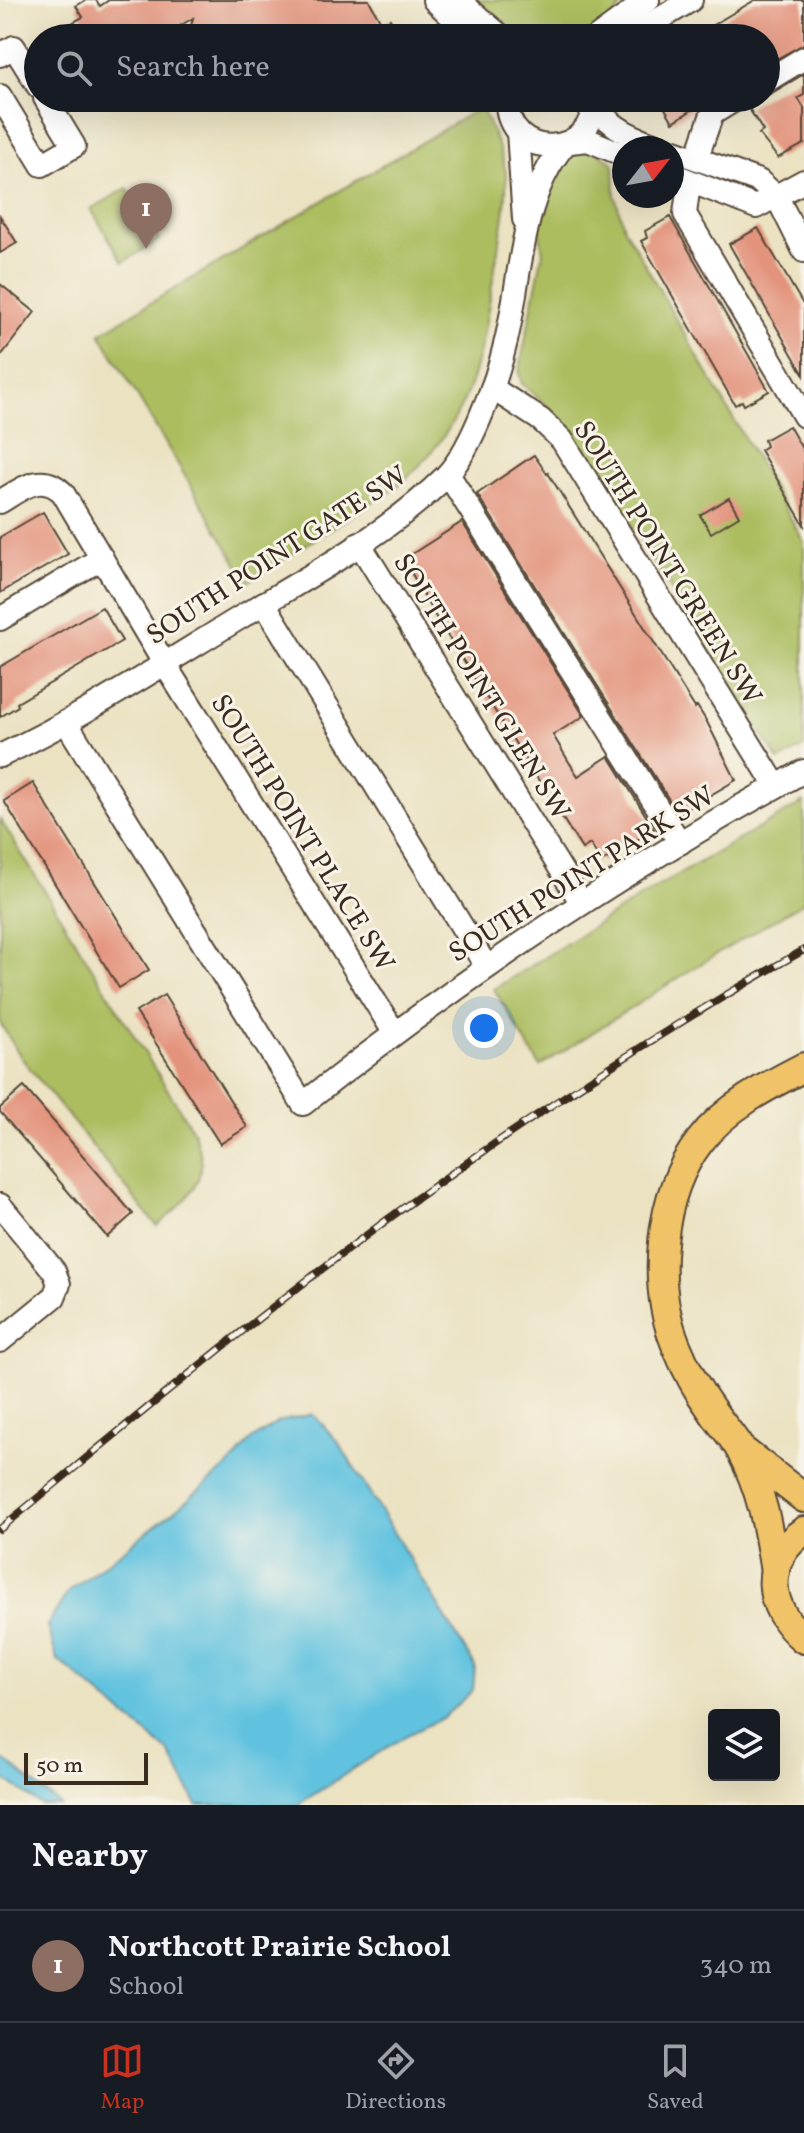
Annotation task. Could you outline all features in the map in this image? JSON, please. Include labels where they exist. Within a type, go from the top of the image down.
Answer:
[{"type":"main road","points":[[804,1067],[730,1110],[700,1141],[681,1176],[667,1216],[661,1266],[665,1306],[675,1343],[709,1406],[739,1448],[765,1510],[779,1611],[790,1627],[804,1639]]},
{"type":"main road","points":[[739,1448],[804,1498]]},
{"type":"main road","points":[[775,1572],[781,1554],[804,1531]]},
{"type":"street","points":[[434,0],[459,24]]},
{"type":"street","points":[[458,0],[486,24]]},
{"type":"street","points":[[615,24],[648,0]]},
{"type":"street","points":[[651,24],[691,0]]},
{"type":"street","points":[[2,49],[14,47],[24,63]]},
{"type":"street","points":[[780,73],[804,58]]},
{"type":"street","points":[[0,96],[42,165],[74,146],[53,112]]},
{"type":"street","name":"SOUTH POINT GATE SW","points":[[508,112],[518,132],[525,237]]},
{"type":"street","name":"SOUTH POINT GATE SW","points":[[0,766],[41,737],[359,543],[397,518],[448,474],[465,449],[492,388],[505,345],[525,237],[544,173],[568,143],[587,126],[591,112]]},
{"type":"street","points":[[603,112],[616,128],[631,136]]},
{"type":"street","points":[[697,157],[715,112]]},
{"type":"street","points":[[518,132],[540,145],[588,140],[612,150]]},
{"type":"street","points":[[684,153],[759,181],[777,197],[804,251]]},
{"type":"street","points":[[684,179],[756,207],[804,181]]},
{"type":"street","points":[[688,191],[685,214],[801,404]]},
{"type":"street","name":"SOUTH POINT GREEN SW","points":[[492,388],[541,420],[562,440],[776,786]]},
{"type":"street","points":[[448,474],[680,843]]},
{"type":"street","name":"SOUTH POINT PLACE SW","points":[[0,502],[33,483],[45,482],[55,486],[65,496],[164,663],[394,1032]]},
{"type":"street","name":"SOUTH POINT GLEN SW","points":[[359,543],[581,902]]},
{"type":"street","points":[[0,619],[102,558]]},
{"type":"street","points":[[264,603],[486,966]]},
{"type":"street","name":"SOUTH POINT PARK SW","points":[[66,722],[303,1104],[394,1032],[581,902],[804,771]]},
{"type":"street","name":"SOUTH POINT GATE SW","points":[[0,756],[41,737]]},
{"type":"street","points":[[0,1205],[54,1271],[59,1284],[51,1299],[0,1341]]},
{"type":"green space","points":[[471,0],[625,0],[617,13],[603,24],[501,24]]},
{"type":"green space","points":[[473,112],[483,112],[503,159],[506,202],[476,367],[456,416],[423,462],[399,485],[248,582],[100,333]]},
{"type":"green space","points":[[593,148],[612,162],[612,208],[619,208],[624,228],[804,542],[804,747],[779,761],[575,436],[552,410],[522,384],[519,372],[543,252],[540,223],[543,199],[566,152]]},
{"type":"green space","points":[[127,188],[159,240],[123,262],[91,209]]},
{"type":"green space","points":[[804,802],[804,902],[540,1066],[494,989],[650,891]]},
{"type":"green space","points":[[0,819],[195,1134],[201,1168],[194,1188],[157,1226],[22,1059],[0,1023]]},
{"type":"water","points":[[313,1414],[339,1443],[475,1666],[473,1690],[444,1717],[405,1736],[297,1805],[197,1805],[169,1752],[57,1659],[47,1626],[68,1592],[173,1512],[234,1461],[250,1441],[278,1422]]},
{"type":"water","points":[[0,1758],[60,1805],[41,1805],[0,1776]]},
{"type":"building","points":[[86,0],[96,0],[100,6],[109,0],[369,0],[382,24],[192,24],[193,18],[183,24],[70,24],[83,17],[76,6]]},
{"type":"building","points":[[755,0],[804,0],[804,44],[780,57],[780,24],[715,24]]},
{"type":"building","points":[[804,74],[804,95],[798,98],[804,108],[804,144],[778,158],[759,134],[763,131],[751,112],[780,112],[780,88]]},
{"type":"building","points":[[667,112],[689,112],[673,122]]},
{"type":"building","points":[[0,216],[17,243],[0,253]]},
{"type":"building","points":[[670,217],[769,391],[744,405],[742,401],[735,405],[641,241],[647,238],[645,231]]},
{"type":"building","points":[[758,228],[804,306],[804,375],[729,244]]},
{"type":"building","points":[[0,284],[35,312],[0,357]]},
{"type":"building","points":[[789,426],[804,452],[804,525],[760,450],[766,446],[764,440]]},
{"type":"building","points":[[534,455],[695,708],[697,706],[707,722],[736,780],[678,814],[477,494]]},
{"type":"building","points":[[729,498],[739,516],[711,533],[700,515]]},
{"type":"building","points":[[43,512],[68,554],[0,593],[0,537]]},
{"type":"building","points":[[462,522],[584,716],[553,735],[569,762],[578,776],[609,756],[654,829],[602,862],[590,844],[582,849],[432,611],[404,559]]},
{"type":"building","points":[[102,607],[122,641],[17,703],[18,706],[0,717],[0,667]]},
{"type":"building","points":[[33,783],[149,970],[119,988],[4,801]]},
{"type":"building","points":[[164,995],[247,1127],[220,1144],[136,1012]]},
{"type":"building","points":[[24,1087],[133,1214],[107,1237],[0,1112],[0,1108]]},
{"type":"railway","points":[[0,1529],[258,1319],[417,1198],[607,1069],[804,950]]},
{"type":"place","name":"Northcott Prairie School","points":[[146,249]]}]
